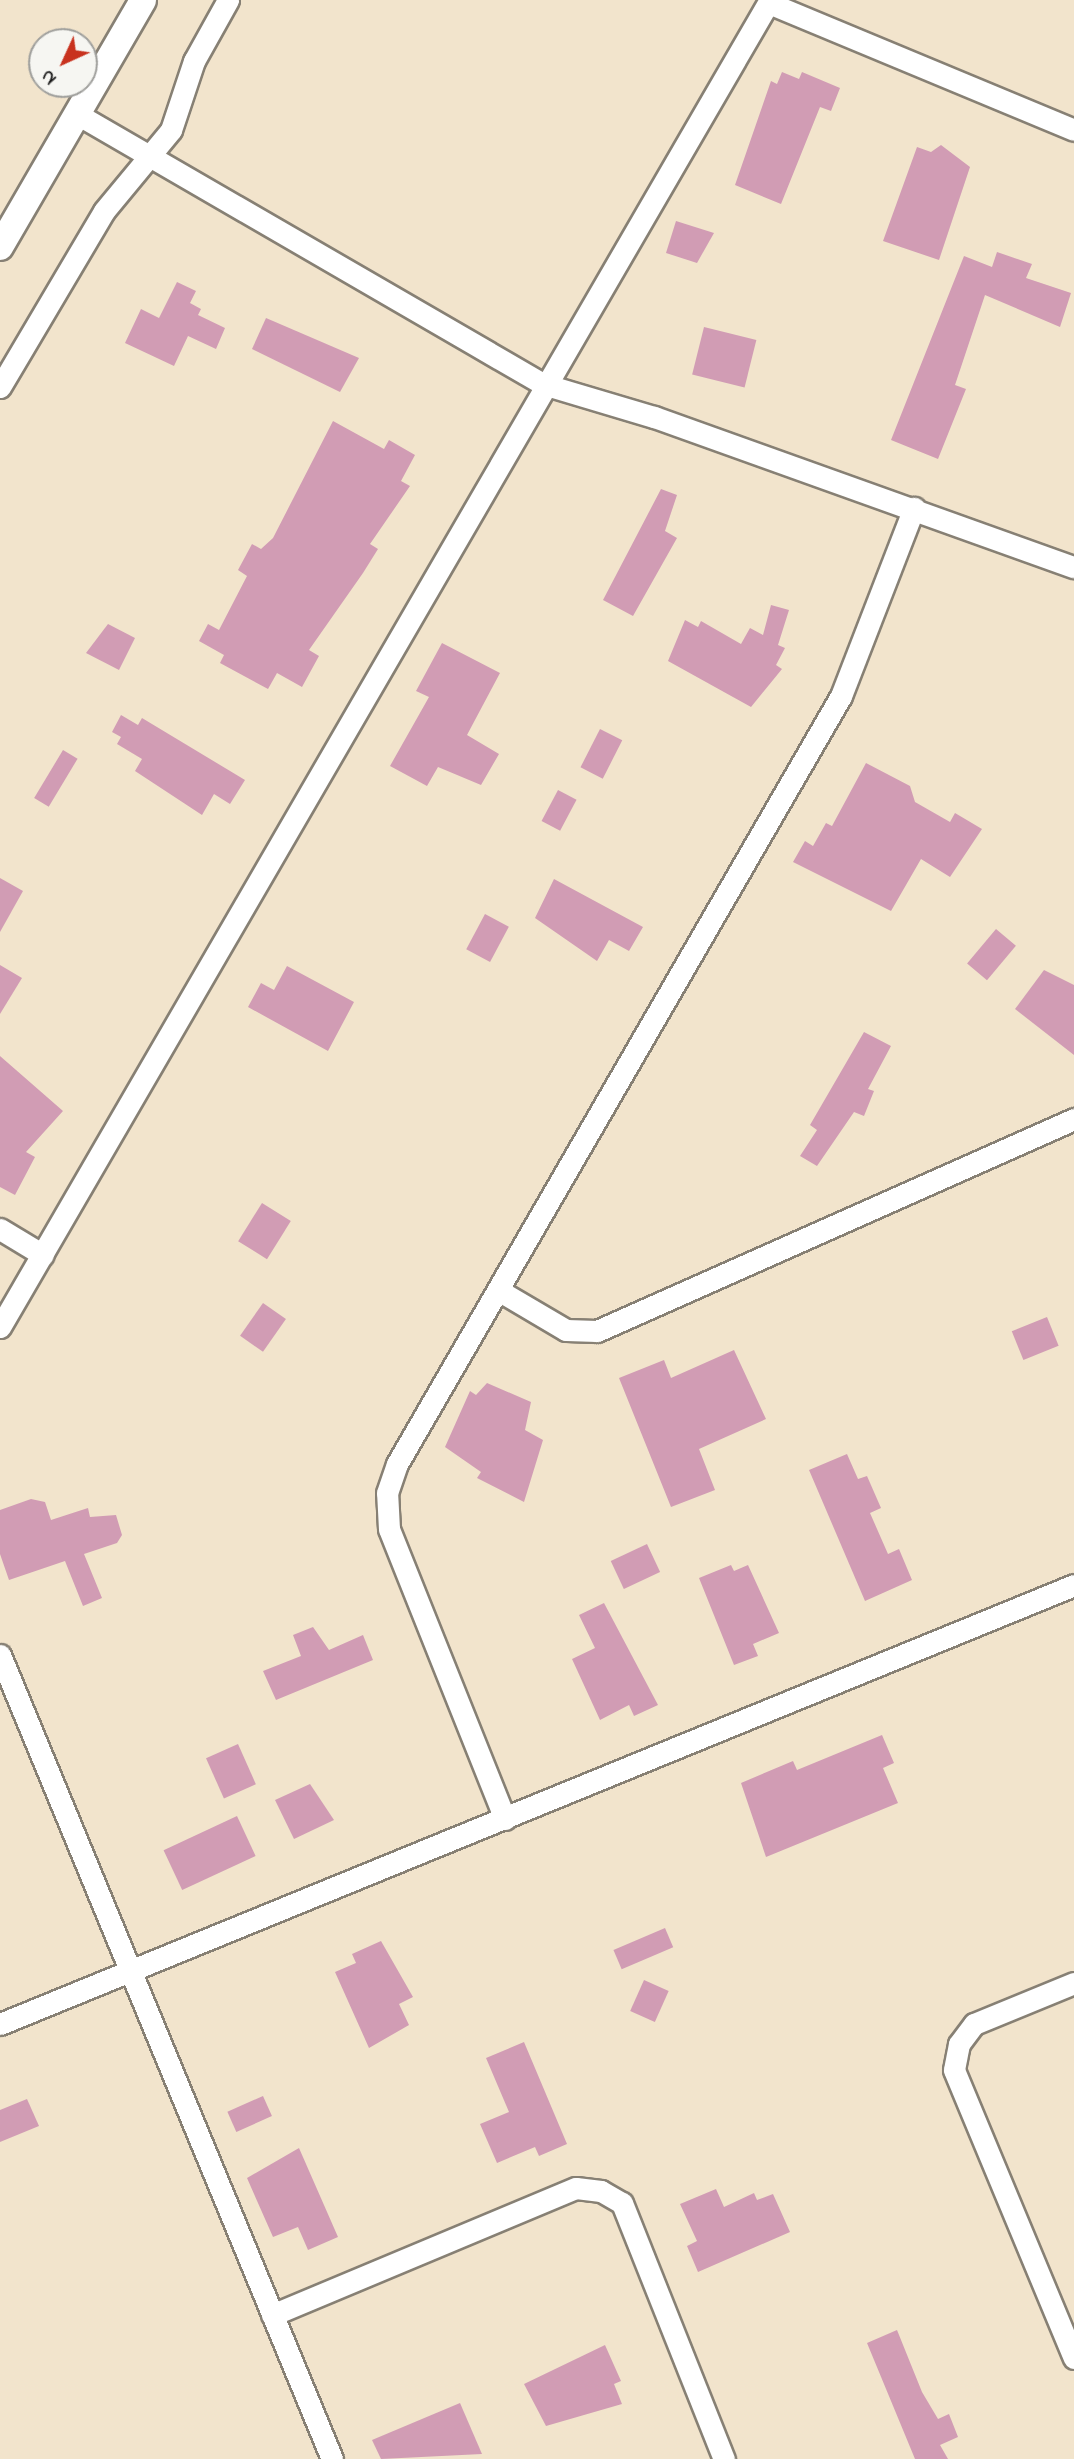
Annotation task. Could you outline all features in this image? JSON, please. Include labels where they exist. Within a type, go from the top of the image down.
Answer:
[{"type":"street","points":[[0,247],[143,0]]},
{"type":"street","points":[[0,387],[104,211],[150,157],[179,114],[194,61],[228,0]]},
{"type":"street","points":[[0,1327],[543,384],[769,1],[1074,130]]},
{"type":"street","points":[[77,114],[543,384],[914,508],[1074,567]]},
{"type":"street","points":[[505,1819],[389,1529],[387,1493],[397,1464],[841,696],[914,508]]},
{"type":"street","points":[[498,1290],[566,1330],[597,1331],[1074,1119]]},
{"type":"street","points":[[0,1229],[43,1255]]},
{"type":"street","points":[[0,2024],[1074,1585]]},
{"type":"street","points":[[0,1654],[332,2459]]},
{"type":"street","points":[[1074,1983],[974,2024],[959,2044],[954,2070],[1074,2358]]},
{"type":"street","points":[[272,2315],[576,2188],[601,2190],[622,2203],[724,2459]]},
{"type":"building","points":[[782,72],[799,79],[802,72],[840,88],[831,111],[820,107],[781,204],[735,185],[771,81],[777,84]]},
{"type":"building","points":[[941,145],[970,167],[939,260],[883,241],[917,147],[931,152]]},
{"type":"building","points":[[676,221],[714,233],[697,263],[666,253]]},
{"type":"building","points":[[997,252],[1032,264],[1026,278],[1071,293],[1060,327],[985,295],[955,385],[966,389],[938,459],[891,440],[964,256],[992,267]]},
{"type":"building","points":[[177,282],[196,291],[190,303],[201,309],[198,315],[225,328],[216,349],[188,336],[174,366],[125,343],[141,309],[159,318]]},
{"type":"building","points":[[266,318],[359,358],[340,392],[252,349]]},
{"type":"building","points":[[704,327],[756,340],[745,388],[692,375]]},
{"type":"building","points":[[333,421],[384,449],[389,440],[415,455],[401,481],[410,486],[370,544],[378,549],[309,650],[319,656],[302,687],[277,673],[268,689],[220,663],[224,655],[199,641],[208,624],[219,630],[247,576],[238,570],[252,544],[261,549],[273,538]]},
{"type":"building","points":[[661,489],[677,495],[665,531],[677,538],[633,616],[603,600]]},
{"type":"building","points":[[771,605],[789,610],[778,645],[785,648],[776,665],[782,669],[751,707],[668,661],[685,620],[698,627],[701,621],[741,644],[750,628],[763,635]]},
{"type":"building","points":[[108,624],[135,638],[119,670],[86,653]]},
{"type":"building","points":[[442,643],[500,673],[467,735],[499,754],[481,785],[438,767],[427,786],[390,766],[429,697],[416,691]]},
{"type":"building","points":[[121,715],[138,725],[142,718],[245,780],[230,804],[214,794],[202,815],[135,771],[142,759],[117,744],[121,737],[112,732]]},
{"type":"building","points":[[600,729],[622,740],[603,779],[580,767]]},
{"type":"building","points":[[63,750],[78,759],[49,807],[34,798]]},
{"type":"building","points":[[866,763],[910,786],[915,802],[950,822],[955,813],[982,829],[950,877],[921,859],[891,911],[793,862],[805,841],[813,846],[826,823],[832,826]]},
{"type":"building","points":[[558,790],[577,800],[560,831],[542,821]]},
{"type":"building","points":[[0,878],[23,891],[0,932]]},
{"type":"building","points":[[554,879],[643,927],[629,951],[609,940],[597,961],[535,918]]},
{"type":"building","points":[[485,914],[509,927],[490,962],[466,949]]},
{"type":"building","points":[[996,929],[1016,946],[987,980],[967,963]]},
{"type":"building","points":[[0,965],[22,978],[0,1014]]},
{"type":"building","points":[[287,966],[354,1002],[328,1051],[248,1007],[261,983],[274,990]]},
{"type":"building","points":[[1044,970],[1074,985],[1074,1055],[1015,1009]]},
{"type":"building","points":[[864,1032],[891,1046],[868,1089],[874,1091],[864,1116],[854,1112],[817,1166],[800,1156],[817,1130],[810,1125]]},
{"type":"building","points":[[0,1056],[63,1111],[26,1152],[35,1157],[15,1195],[0,1187]]},
{"type":"building","points":[[262,1203],[291,1221],[267,1259],[238,1241]]},
{"type":"building","points":[[263,1303],[286,1319],[263,1352],[240,1336]]},
{"type":"building","points":[[1047,1317],[1059,1346],[1023,1360],[1012,1331]]},
{"type":"building","points":[[734,1350],[766,1419],[699,1449],[715,1490],[671,1507],[619,1378],[664,1360],[671,1378]]},
{"type":"building","points":[[487,1383],[531,1402],[525,1430],[543,1440],[524,1502],[477,1478],[481,1472],[445,1447],[470,1391],[476,1395]]},
{"type":"building","points":[[847,1454],[858,1479],[867,1476],[881,1508],[870,1513],[888,1554],[899,1549],[912,1580],[865,1601],[809,1470]]},
{"type":"building","points":[[31,1499],[45,1502],[51,1520],[88,1508],[90,1517],[116,1515],[122,1535],[117,1543],[84,1554],[102,1598],[83,1606],[65,1561],[9,1580],[0,1554],[0,1510]]},
{"type":"building","points":[[647,1544],[660,1572],[624,1589],[611,1561]]},
{"type":"building","points":[[731,1565],[734,1571],[748,1565],[779,1633],[753,1644],[758,1656],[734,1665],[699,1578]]},
{"type":"building","points":[[604,1603],[658,1705],[634,1716],[629,1705],[600,1720],[572,1659],[595,1648],[579,1615]]},
{"type":"building","points":[[313,1627],[329,1650],[363,1635],[373,1660],[276,1700],[263,1671],[301,1656],[293,1635]]},
{"type":"building","points":[[882,1735],[894,1763],[883,1768],[898,1803],[766,1857],[741,1783],[793,1761],[797,1770]]},
{"type":"building","points":[[238,1744],[256,1784],[224,1798],[206,1758]]},
{"type":"building","points":[[310,1784],[334,1820],[294,1839],[275,1800]]},
{"type":"building","points":[[237,1816],[256,1856],[182,1890],[164,1850]]},
{"type":"building","points":[[665,1928],[673,1947],[622,1969],[613,1950]]},
{"type":"building","points":[[381,1941],[413,1997],[399,2004],[409,2025],[369,2048],[335,1972],[356,1963],[352,1954]]},
{"type":"building","points":[[644,1980],[669,1991],[655,2022],[630,2011]]},
{"type":"building","points":[[524,2042],[567,2144],[539,2156],[535,2147],[497,2163],[480,2124],[509,2112],[486,2058]]},
{"type":"building","points":[[263,2096],[272,2116],[236,2132],[227,2112]]},
{"type":"building","points":[[27,2099],[39,2126],[0,2142],[0,2110]]},
{"type":"building","points":[[299,2148],[338,2237],[308,2250],[298,2227],[273,2237],[247,2178]]},
{"type":"building","points":[[716,2189],[724,2207],[754,2193],[757,2200],[773,2194],[790,2232],[698,2272],[687,2246],[697,2241],[680,2204]]},
{"type":"building","points":[[897,2330],[922,2392],[938,2419],[949,2414],[958,2437],[940,2445],[948,2459],[915,2459],[867,2343]]},
{"type":"building","points":[[605,2345],[621,2381],[614,2384],[622,2404],[546,2426],[524,2384]]},
{"type":"building","points":[[460,2403],[482,2454],[381,2459],[372,2440]]}]
